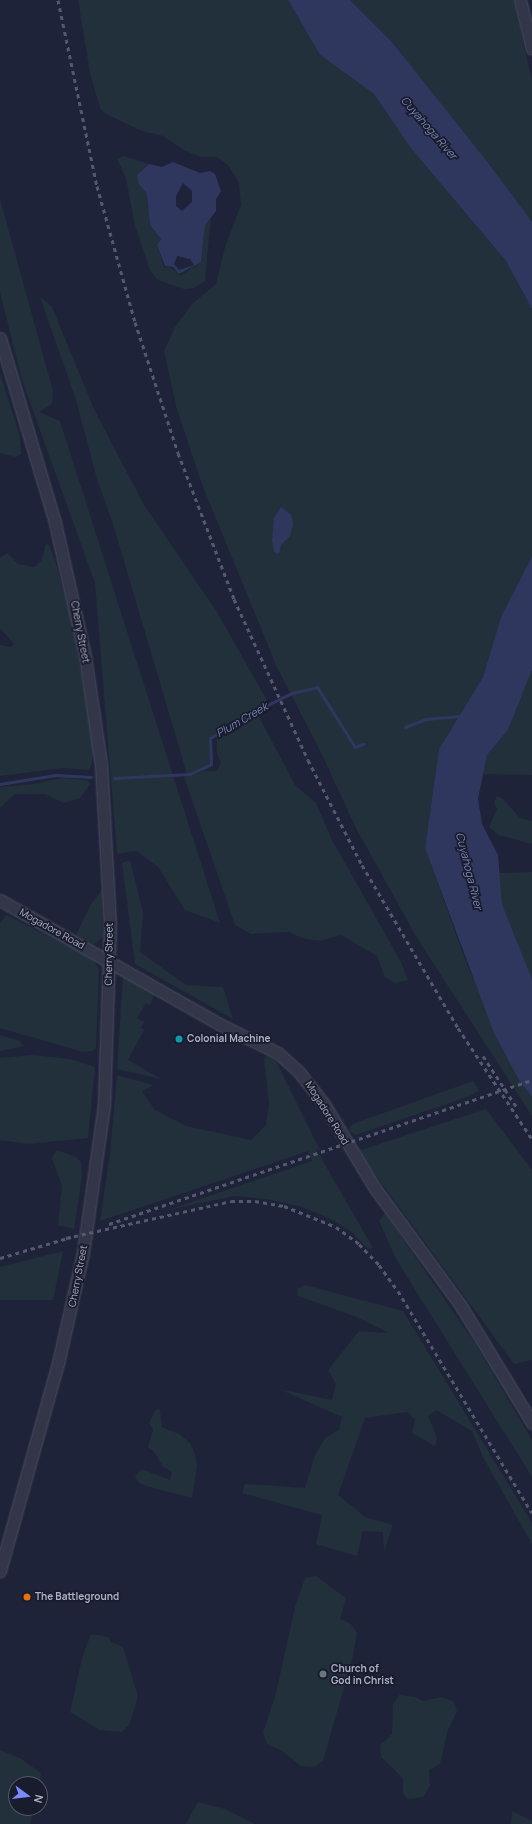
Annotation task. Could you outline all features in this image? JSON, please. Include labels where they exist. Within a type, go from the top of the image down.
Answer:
[{"type":"street","points":[[520,0],[532,49]]},
{"type":"street","name":"Cherry Street","points":[[0,338],[55,523],[85,656],[95,713],[105,806],[110,961],[104,1106],[83,1252],[58,1363],[0,1570]]},
{"type":"street","name":"Mogadore Road","points":[[0,900],[219,1024],[278,1053],[299,1072],[324,1104],[374,1187],[461,1306],[532,1423]]},
{"type":"shaded area","points":[[78,0],[288,0],[320,55],[374,94],[410,147],[506,261],[532,309],[532,556],[501,617],[483,677],[439,749],[425,848],[468,967],[519,1080],[532,1097],[532,1116],[417,938],[356,828],[323,757],[276,665],[203,487],[177,410],[164,351],[175,327],[192,304],[216,284],[225,247],[241,205],[239,183],[229,166],[217,157],[201,157],[184,150],[163,136],[142,131],[106,114],[100,108],[90,73]]},
{"type":"shaded area","points":[[350,0],[513,0],[532,80],[532,222],[392,42]]},
{"type":"shaded area","points":[[124,156],[149,164],[142,170],[138,183],[147,194],[150,225],[161,239],[157,245],[164,267],[172,268],[180,276],[201,262],[205,225],[211,216],[205,281],[194,288],[184,289],[169,284],[157,279],[150,270],[135,226],[126,178],[117,159]]},
{"type":"shaded area","points":[[0,199],[53,391],[52,404],[39,412],[60,421],[220,923],[185,910],[158,867],[136,851],[117,854],[95,583],[22,380],[0,292]]},
{"type":"shaded area","points":[[40,297],[52,307],[94,409],[144,505],[217,612],[269,704],[210,738],[211,764],[190,774],[187,774],[113,524],[97,479],[76,400]]},
{"type":"shaded area","points":[[0,373],[20,437],[21,454],[16,457],[0,453]]},
{"type":"shaded area","points":[[46,544],[49,545],[56,563],[74,632],[94,751],[91,767],[89,770],[63,768],[0,776],[0,645],[11,647],[14,644],[0,628],[0,558],[7,553],[18,564],[34,567],[41,561]]},
{"type":"shaded area","points":[[532,670],[532,775],[483,774],[487,755],[508,730]]},
{"type":"shaded area","points":[[258,715],[295,785],[316,803],[332,840],[401,962],[408,980],[395,983],[385,977],[377,956],[341,935],[320,941],[302,938],[289,932],[251,934],[235,925],[184,777],[205,771],[217,771],[221,763],[217,754],[217,739],[234,732]]},
{"type":"shaded area","points":[[61,778],[87,780],[90,784],[80,798],[64,803],[44,794],[15,794],[0,808],[0,787],[34,784]]},
{"type":"shaded area","points":[[497,796],[503,799],[520,818],[532,821],[532,844],[499,835],[489,827],[497,809],[494,802]]},
{"type":"shaded area","points":[[130,860],[143,913],[140,952],[186,985],[223,987],[233,1019],[135,964],[122,863]]},
{"type":"shaded area","points":[[532,872],[532,979],[502,904],[499,873]]},
{"type":"shaded area","points":[[102,890],[103,937],[93,945],[76,935],[91,904]]},
{"type":"shaded area","points":[[7,915],[93,960],[99,970],[96,1048],[93,1051],[83,1052],[0,1028],[0,923]]},
{"type":"shaded area","points":[[123,977],[155,993],[150,1006],[146,1003],[137,1018],[144,1022],[141,1028],[144,1030],[128,1060],[161,1079],[117,1069]]},
{"type":"shaded area","points":[[0,1035],[20,1041],[24,1046],[0,1051]]},
{"type":"shaded area","points":[[32,1055],[70,1059],[95,1067],[88,1138],[28,1144],[0,1140],[0,1058]]},
{"type":"shaded area","points":[[267,1055],[275,1059],[320,1150],[316,1149],[373,1248],[368,1249],[352,1232],[329,1218],[299,1206],[266,1199],[234,1196],[168,1210],[312,1161],[308,1151],[100,1221],[110,1153],[117,1075],[153,1085],[142,1091],[155,1110],[186,1126],[251,1140],[266,1125],[269,1103],[264,1059]]},
{"type":"shaded area","points":[[473,1081],[479,1090],[470,1096],[356,1135],[349,1131],[350,1126],[358,1122]]},
{"type":"shaded area","points":[[486,1109],[532,1170],[532,1360],[514,1364],[358,1151]]},
{"type":"shaded area","points":[[57,1150],[76,1157],[81,1162],[82,1176],[74,1229],[58,1225],[62,1186],[52,1158]]},
{"type":"shaded area","points":[[385,1213],[474,1342],[532,1440],[532,1477],[396,1259],[379,1221]]},
{"type":"shaded area","points":[[63,1251],[53,1300],[0,1300],[0,1267]]},
{"type":"shaded area","points":[[305,1285],[403,1311],[532,1523],[532,1544],[484,1459],[472,1431],[436,1410],[428,1416],[437,1438],[435,1446],[412,1433],[415,1419],[407,1412],[365,1418],[338,1495],[365,1517],[393,1525],[384,1551],[383,1532],[363,1531],[357,1556],[316,1544],[322,1515],[242,1493],[245,1484],[305,1488],[315,1455],[325,1438],[339,1430],[342,1417],[279,1389],[332,1400],[336,1384],[328,1370],[359,1331],[389,1333],[357,1317],[298,1296],[297,1289]]},
{"type":"shaded area","points":[[156,1409],[160,1410],[162,1427],[179,1434],[190,1443],[195,1454],[197,1466],[192,1498],[146,1486],[139,1483],[135,1476],[142,1469],[170,1480],[172,1472],[163,1467],[155,1453],[148,1447],[153,1429],[149,1423]]},
{"type":"shaded area","points":[[316,1576],[346,1598],[340,1619],[351,1624],[357,1633],[353,1656],[323,1761],[314,1767],[301,1766],[282,1751],[267,1744],[263,1733],[276,1693],[295,1607],[305,1578]]},
{"type":"shaded area","points":[[91,1634],[108,1637],[111,1642],[123,1647],[138,1696],[130,1723],[122,1732],[100,1730],[70,1712],[82,1658]]},
{"type":"shaded area","points":[[399,1695],[415,1697],[423,1701],[442,1697],[454,1702],[457,1711],[448,1730],[440,1764],[429,1770],[430,1786],[423,1797],[408,1799],[403,1794],[403,1778],[382,1758],[380,1750],[380,1745],[392,1734],[393,1704]]},
{"type":"shaded area","points":[[0,1750],[20,1758],[41,1773],[41,1776],[8,1776],[8,1816],[32,1816],[30,1824],[0,1824]]},
{"type":"shaded area","points":[[198,1802],[225,1809],[255,1824],[186,1824]]},
{"type":"shaded area","points":[[512,1811],[532,1821],[532,1824],[511,1824]]},
{"type":"water","name":"Cuyahoga River","points":[[288,0],[350,0],[392,42],[485,159],[532,222],[532,309],[506,261],[410,147],[374,94],[320,55]]},
{"type":"water","points":[[173,162],[200,173],[210,171],[215,174],[221,191],[216,199],[216,211],[205,225],[201,262],[179,274],[173,267],[165,266],[157,245],[161,239],[150,225],[147,194],[138,183],[137,175],[149,164],[162,167]],"holes":[[[183,183],[192,191],[192,202],[182,211],[176,206],[176,196]],[[177,256],[190,259],[194,265],[179,270],[174,264]]]},
{"type":"water","points":[[281,507],[291,515],[293,524],[290,536],[281,545],[279,554],[274,552],[272,540],[274,518]]},
{"type":"water","name":"Cuyahoga River","points":[[532,556],[532,670],[508,730],[487,755],[478,799],[482,824],[498,855],[502,904],[532,979],[532,1097],[519,1080],[494,1033],[425,848],[439,749],[483,677],[501,617]]},
{"type":"waterway","name":"Plum Creek","points":[[114,778],[190,774],[211,764],[210,738],[261,708],[292,693],[317,687],[355,747],[363,744]]},
{"type":"waterway","name":"Plum Creek","points":[[405,727],[426,719],[463,716]]},
{"type":"waterway","name":"Plum Creek","points":[[0,784],[55,775],[91,777]]},
{"type":"railway","points":[[58,0],[97,186],[135,322],[178,453],[234,599],[308,760],[362,865],[458,1028],[532,1139]]},
{"type":"railway","points":[[483,1056],[516,1106]]},
{"type":"railway","points":[[109,1224],[532,1080]]},
{"type":"railway","points":[[66,1238],[231,1201],[255,1201],[284,1206],[336,1227],[359,1244],[379,1265],[398,1291],[532,1513]]},
{"type":"railway","points":[[0,1258],[71,1237]]},
{"type":"place","name":"Colonial Machine","points":[[179,1039]]},
{"type":"place","name":"The Battleground","points":[[27,1597]]},
{"type":"place","name":"Church of God in Christ","points":[[323,1674]]}]
